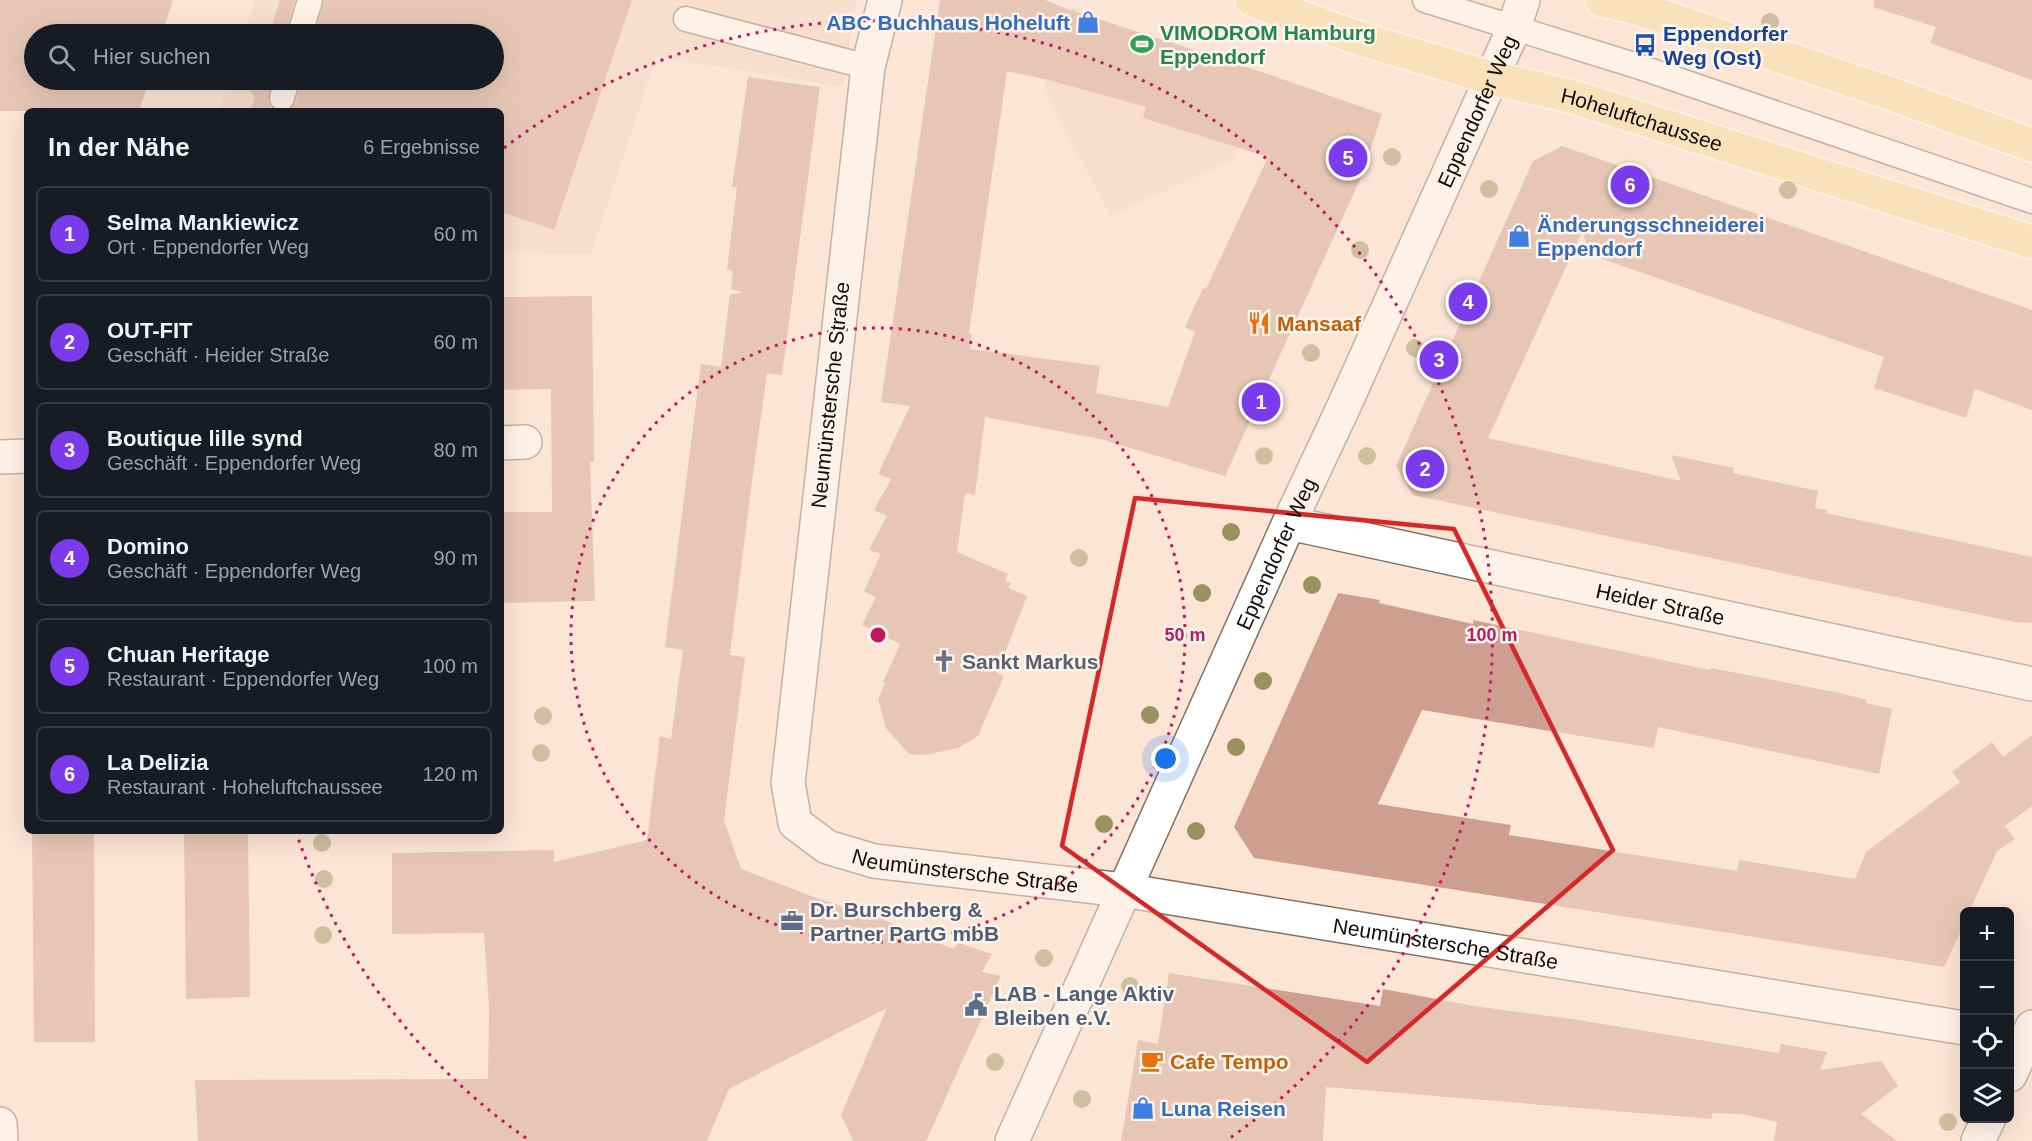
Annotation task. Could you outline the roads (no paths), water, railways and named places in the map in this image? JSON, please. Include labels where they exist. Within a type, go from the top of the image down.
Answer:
[{"type":"main road","name":"Hoheluftchaussee","points":[[1252,0],[1361,39],[1491,78],[1570,96],[2032,242]]},
{"type":"main road","points":[[1602,0],[1640,9],[1738,42],[1892,94],[2032,145]]},
{"type":"street","name":"Neumünstersche Straße","points":[[885,0],[868,67],[788,783],[795,823],[827,846],[873,861],[1123,890],[1960,1027]]},
{"type":"street","name":"Eppendorfer Weg","points":[[1012,1141],[1519,14]]},
{"type":"street","points":[[0,457],[24,456]]},
{"type":"street","name":"Heider Straße","points":[[1289,523],[2032,684]]},
{"type":"street","points":[[2012,1069],[2025,1035]]},
{"type":"street","points":[[1978,1141],[1987,1123]]},
{"type":"street","points":[[0,1124],[1,1141]]},
{"type":"lane","points":[[303,24],[310,0]]},
{"type":"lane","points":[[1425,0],[1519,14],[1637,66],[2032,201]]},
{"type":"lane","points":[[686,19],[868,67]]},
{"type":"place","name":"ABC Buchhaus Hoheluft","points":[[1088,22]]},
{"type":"place","name":"VIMODROM Hamburg Eppendorf","points":[[1142,44]]},
{"type":"place","name":"Eppendorfer Weg (Ost)","points":[[1645,45]]},
{"type":"place","name":"Chuan Heritage","points":[[1348,158]]},
{"type":"place","name":"La Delizia","points":[[1630,185]]},
{"type":"place","name":"Änderungsschneiderei Eppendorf","points":[[1519,236]]},
{"type":"place","name":"Domino","points":[[1468,302]]},
{"type":"place","name":"Mansaaf","points":[[1259,323]]},
{"type":"place","name":"Boutique lille synd","points":[[1439,360]]},
{"type":"place","name":"Selma Mankiewicz","points":[[1261,402]]},
{"type":"place","name":"OUT-FIT","points":[[1425,469]]},
{"type":"place","name":"Sankt Markus","points":[[944,661]]},
{"type":"place","name":"Dr. Burschberg & Partner PartG mbB","points":[[792,921]]},
{"type":"place","name":"LAB - Lange Aktiv Bleiben e.V.","points":[[976,1005]]},
{"type":"place","name":"Cafe Tempo","points":[[1152,1061]]},
{"type":"place","name":"Luna Reisen","points":[[1143,1108]]}]
